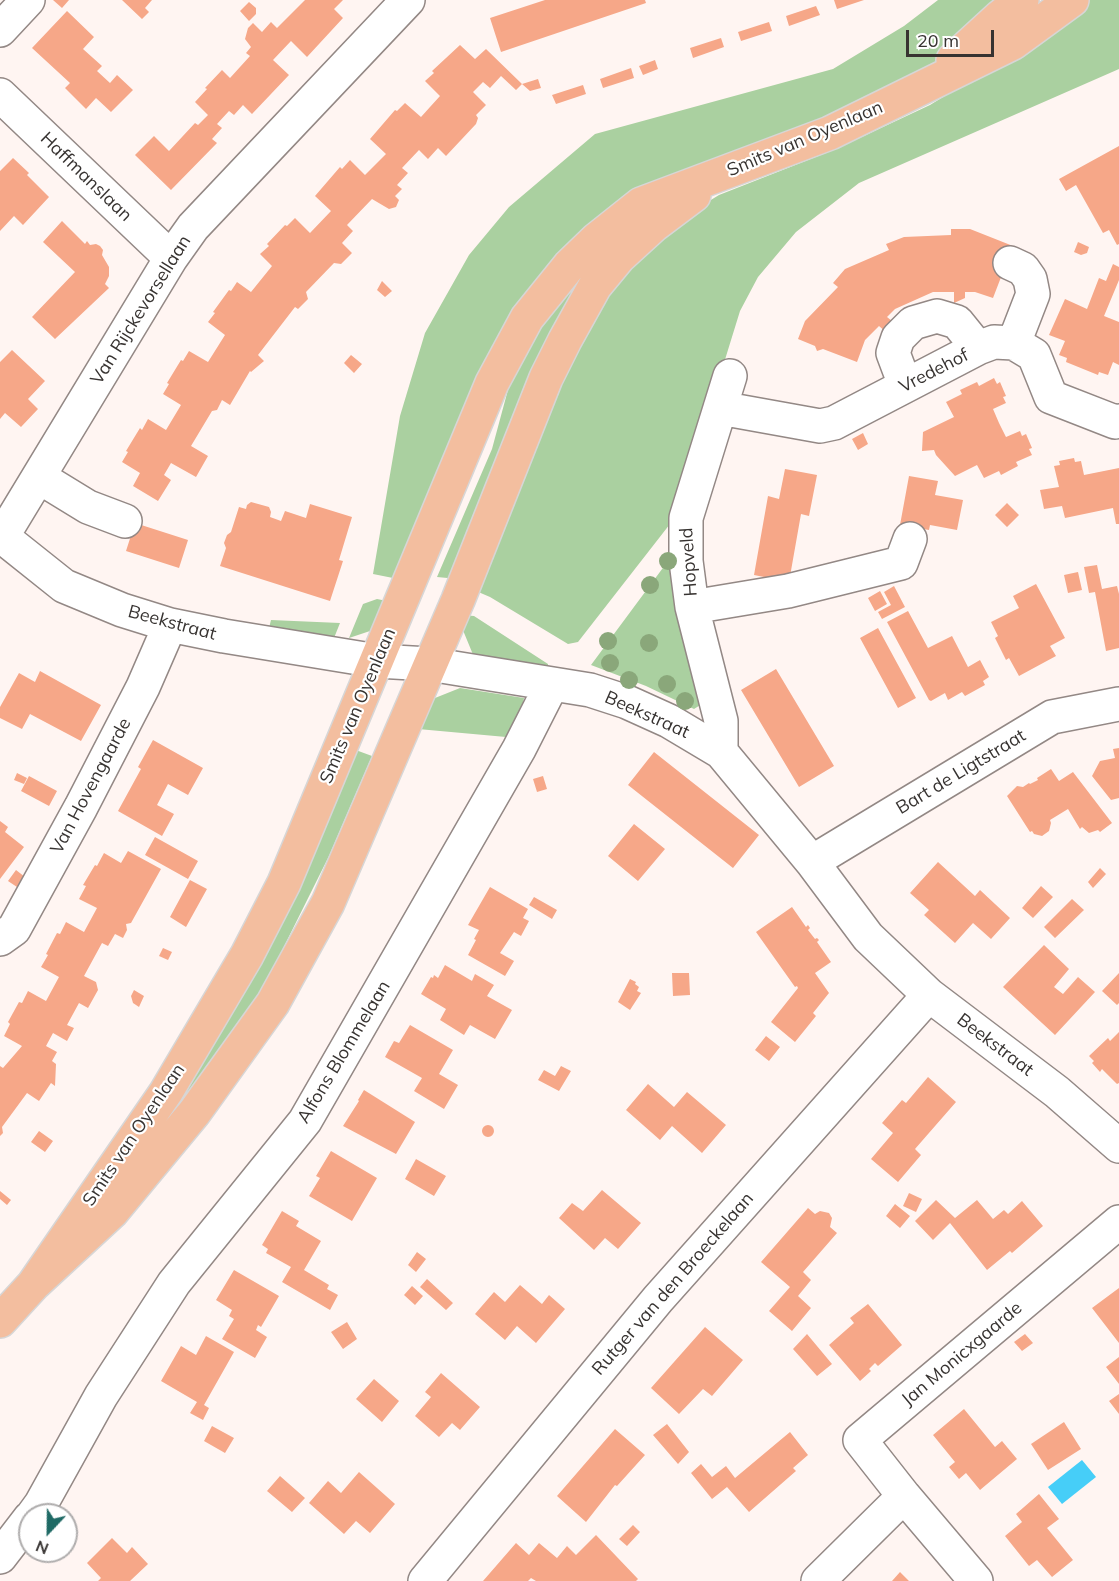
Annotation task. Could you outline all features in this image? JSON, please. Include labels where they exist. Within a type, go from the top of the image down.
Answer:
[{"type":"main road","name":"Smits van Oyenlaan","points":[[924,87],[1001,16],[1022,0]]},
{"type":"main road","name":"Smits van Oyenlaan","points":[[33,1285],[166,1092],[247,956],[284,883],[492,383],[527,318],[568,266],[597,238],[641,204],[830,133],[1013,43],[1072,0]]},
{"type":"main road","name":"Smits van Oyenlaan","points":[[0,1321],[33,1285],[112,1212],[194,1113],[273,1003],[328,903],[458,600],[546,378],[565,340],[595,286],[619,258],[654,225],[718,176]]},
{"type":"street","points":[[0,30],[28,0]]},
{"type":"street","name":"Van Rijckevorsellaan","points":[[1,536],[171,258],[193,227],[408,0]]},
{"type":"street","name":"Haffmanslaan","points":[[0,95],[171,258]]},
{"type":"street","points":[[1010,263],[1023,269],[1030,279],[1033,294],[1014,343],[1034,355],[1051,398],[1115,422],[1119,421]]},
{"type":"street","points":[[905,385],[893,353],[898,338],[913,323],[937,316],[957,322],[978,348]]},
{"type":"street","name":"Vredehof","points":[[720,408],[820,426],[834,423],[978,348],[994,342],[1014,343]]},
{"type":"street","name":"Hopveld","points":[[721,752],[721,721],[692,607],[686,561],[686,518],[729,376]]},
{"type":"street","points":[[39,477],[88,507],[125,521]]},
{"type":"street","name":"Beekstraat","points":[[1,536],[64,586],[122,610],[170,625],[377,661],[429,664],[590,690],[627,702],[669,721],[721,752],[812,862],[868,936],[929,995],[1057,1092],[1119,1146]]},
{"type":"street","points":[[692,607],[788,591],[901,563],[910,539]]},
{"type":"street","name":"Van Hovengaarde","points":[[0,939],[14,929],[81,807],[143,687],[170,625]]},
{"type":"street","name":"Alfons Blommelaan","points":[[42,1503],[101,1396],[174,1283],[305,1120],[519,749],[552,684]]},
{"type":"street","name":"Bart de Ligtstraat","points":[[812,862],[1052,717],[1119,704]]},
{"type":"street","name":"Rutger van den Broeckelaan","points":[[425,1581],[658,1299],[929,995]]},
{"type":"street","name":"Jan Monicxgaarde","points":[[976,1581],[860,1440],[1119,1222]]},
{"type":"street","points":[[818,1581],[904,1496]]},
{"type":"street","name":"Alfons Blommelaan","points":[[0,1557],[18,1534]]},
{"type":"green space","points":[[938,0],[1014,0],[918,76],[576,244],[403,580],[373,574],[400,416],[425,333],[469,255],[509,207],[595,134],[833,69],[904,26]]},
{"type":"green space","points":[[1089,0],[1119,0],[1119,69],[859,183],[796,232],[758,277],[740,311],[677,515],[578,642],[568,644],[490,597],[469,588],[570,342],[660,231],[719,195],[836,149],[930,105],[992,67]]},
{"type":"green space","points":[[603,250],[458,579],[437,577],[492,449],[516,360],[524,343]]},
{"type":"green space","points":[[668,561],[673,562],[705,702],[694,709],[646,686],[591,665]]},
{"type":"green space","points":[[377,599],[392,602],[385,626],[349,638],[363,604]]},
{"type":"green space","points":[[463,615],[474,616],[548,664],[548,671],[474,657],[460,623]]},
{"type":"green space","points":[[271,620],[340,623],[334,638],[268,632]]},
{"type":"green space","points":[[460,688],[524,698],[517,738],[418,729],[425,702]]},
{"type":"green space","points":[[353,749],[372,756],[329,856],[241,1033],[111,1187],[207,1056],[239,999]]},
{"type":"water","points":[[1082,1460],[1096,1477],[1062,1504],[1048,1487]]},
{"type":"building","points":[[53,0],[69,0],[62,8]]},
{"type":"building","points":[[122,0],[152,0],[145,8],[149,12],[142,19]]},
{"type":"building","points":[[305,0],[343,0],[334,9],[343,18],[307,57],[291,41],[273,60],[289,75],[252,114],[243,105],[234,115],[229,111],[217,124],[222,128],[212,139],[217,143],[171,190],[135,155],[154,136],[169,151],[195,123],[198,125],[208,115],[195,102],[207,89],[205,88],[222,70],[230,78],[250,56],[246,53],[251,47],[245,39],[248,28],[253,23],[262,32],[271,22],[277,28]]},
{"type":"building","points":[[545,0],[645,0],[646,3],[501,52],[490,18]]},
{"type":"building","points":[[834,0],[864,0],[837,9]]},
{"type":"building","points":[[249,2],[256,8],[256,14],[249,21],[240,11]]},
{"type":"building","points":[[816,6],[820,15],[789,26],[786,16]]},
{"type":"building","points":[[67,11],[94,37],[83,49],[102,66],[97,71],[110,83],[117,75],[133,90],[111,112],[96,98],[86,109],[65,88],[70,83],[32,48]]},
{"type":"building","points":[[769,22],[772,31],[741,41],[738,32]]},
{"type":"building","points":[[721,38],[724,47],[693,58],[690,48]]},
{"type":"building","points":[[460,45],[475,59],[486,49],[522,84],[516,90],[501,76],[490,88],[483,82],[473,92],[486,105],[476,115],[478,118],[476,124],[446,156],[438,148],[428,159],[419,150],[402,168],[408,173],[397,185],[402,189],[395,196],[399,200],[396,207],[389,209],[372,199],[347,225],[353,231],[342,243],[352,253],[341,264],[334,263],[306,292],[308,299],[298,309],[295,307],[258,355],[264,361],[250,371],[230,405],[222,400],[217,410],[212,411],[191,446],[208,456],[196,477],[171,463],[164,475],[171,480],[158,501],[133,486],[140,473],[122,462],[128,452],[126,451],[148,419],[166,430],[181,405],[163,394],[169,384],[167,383],[189,351],[208,362],[225,335],[208,322],[229,290],[231,291],[237,282],[251,292],[272,266],[260,254],[285,225],[287,226],[295,218],[310,233],[331,211],[315,196],[340,167],[342,169],[350,160],[365,175],[386,154],[370,139],[395,110],[397,111],[405,103],[421,117],[440,96],[425,81],[434,73],[432,71]]},
{"type":"building","points":[[655,60],[658,69],[643,75],[639,66]]},
{"type":"building","points":[[631,68],[634,78],[603,88],[600,79]]},
{"type":"building","points":[[538,79],[541,88],[530,91],[522,84]]},
{"type":"building","points":[[583,85],[586,94],[556,104],[552,95]]},
{"type":"building","points":[[1119,146],[1119,244],[1117,245],[1109,230],[1103,233],[1076,185],[1066,191],[1059,179]]},
{"type":"building","points":[[13,158],[49,197],[23,225],[14,216],[0,231],[0,171]]},
{"type":"building","points":[[62,221],[85,244],[87,241],[90,245],[96,244],[103,250],[102,255],[109,267],[109,276],[105,284],[109,288],[55,339],[32,317],[75,272],[43,242]]},
{"type":"building","points":[[951,229],[970,229],[1013,246],[993,298],[975,292],[965,292],[965,298],[954,303],[954,292],[933,292],[895,309],[887,317],[892,321],[887,333],[879,326],[865,340],[857,362],[823,349],[817,351],[815,346],[798,339],[805,321],[838,287],[833,283],[845,269],[889,250],[886,244],[904,237],[951,235]]},
{"type":"building","points":[[1078,242],[1089,247],[1087,253],[1081,255],[1074,252]]},
{"type":"building","points":[[1113,264],[1119,267],[1119,280],[1104,316],[1119,322],[1119,365],[1113,362],[1108,375],[1099,372],[1098,375],[1066,362],[1067,358],[1059,355],[1065,341],[1049,335],[1065,299],[1087,309],[1099,278],[1106,281]]},
{"type":"building","points":[[382,281],[392,291],[385,297],[377,290]]},
{"type":"building","points":[[12,350],[45,381],[28,399],[38,409],[21,427],[5,413],[0,419],[0,362]]},
{"type":"building","points":[[351,355],[362,364],[354,373],[344,363]]},
{"type":"building","points":[[994,378],[997,384],[1000,382],[1006,396],[1003,397],[1006,403],[993,409],[999,423],[1006,437],[1020,431],[1022,436],[1026,434],[1032,448],[1029,449],[1032,455],[1016,462],[1018,466],[1001,475],[999,471],[984,478],[977,465],[955,476],[934,450],[922,451],[923,432],[954,417],[946,402],[962,394],[960,390],[977,382],[979,386]]},
{"type":"building","points":[[863,433],[868,444],[858,450],[852,439]]},
{"type":"building","points":[[1074,458],[1075,462],[1081,461],[1084,475],[1119,468],[1119,524],[1116,524],[1113,508],[1065,518],[1062,506],[1044,509],[1040,490],[1059,487],[1054,466],[1060,465],[1059,461]]},
{"type":"building","points":[[785,469],[817,475],[809,516],[801,514],[789,582],[754,575],[768,496],[779,499]]},
{"type":"building","points":[[909,476],[938,481],[935,495],[963,500],[957,530],[930,525],[929,530],[900,525]]},
{"type":"building","points":[[251,502],[269,507],[270,517],[281,521],[285,511],[306,518],[310,504],[352,517],[339,560],[343,561],[330,601],[220,566],[226,548],[224,543],[231,532],[239,507],[246,509]]},
{"type":"building","points":[[1007,503],[1019,515],[1007,527],[995,515]]},
{"type":"building","points":[[135,523],[188,540],[179,568],[126,551]]},
{"type":"building","points":[[1097,565],[1102,589],[1117,586],[1119,594],[1119,648],[1106,651],[1095,592],[1089,593],[1084,567]]},
{"type":"building","points":[[1078,572],[1082,590],[1068,593],[1064,575]]},
{"type":"building","points":[[1036,584],[1065,638],[1050,646],[1056,656],[1019,676],[1009,658],[1006,660],[995,638],[998,636],[991,622],[1019,608],[1013,596]]},
{"type":"building","points":[[894,586],[905,607],[882,619],[878,612],[891,605],[884,592]]},
{"type":"building","points":[[880,591],[887,604],[875,611],[868,598]]},
{"type":"building","points":[[908,611],[928,648],[952,636],[968,667],[980,660],[989,677],[983,681],[985,685],[965,696],[962,692],[948,700],[945,693],[929,700],[887,622]]},
{"type":"building","points":[[878,628],[916,698],[898,708],[860,638]]},
{"type":"building","points":[[776,669],[834,766],[799,787],[741,690]]},
{"type":"building","points":[[40,671],[101,705],[81,741],[30,714],[22,729],[0,718],[0,707],[19,673],[35,682]]},
{"type":"building","points":[[153,740],[203,768],[188,795],[168,784],[157,805],[174,814],[162,836],[118,811],[141,769],[138,767]]},
{"type":"building","points":[[1119,748],[1119,798],[1111,800],[1092,776],[1100,761],[1115,758],[1113,749]]},
{"type":"building","points":[[654,752],[759,835],[733,868],[628,785]]},
{"type":"building","points":[[1051,769],[1059,781],[1073,772],[1112,823],[1100,832],[1098,830],[1089,833],[1082,827],[1080,829],[1068,809],[1050,820],[1049,831],[1042,836],[1030,832],[1007,796],[1017,786],[1023,787],[1038,780],[1037,778]]},
{"type":"building","points":[[17,773],[27,778],[24,784],[14,780]]},
{"type":"building","points":[[29,776],[57,791],[49,806],[21,791]]},
{"type":"building","points":[[543,776],[547,789],[537,792],[533,779]]},
{"type":"building","points":[[0,821],[8,827],[5,832],[24,847],[0,879]]},
{"type":"building","points":[[634,824],[665,849],[638,881],[608,856]]},
{"type":"building","points":[[155,837],[198,861],[188,879],[145,855]]},
{"type":"building","points":[[128,851],[161,869],[131,923],[126,924],[127,930],[123,938],[115,934],[108,946],[102,943],[84,976],[96,982],[98,990],[88,1008],[79,1003],[67,1025],[74,1028],[67,1041],[53,1033],[46,1046],[57,1052],[52,1061],[56,1064],[55,1086],[51,1083],[39,1101],[27,1093],[2,1127],[3,1133],[0,1136],[0,1066],[3,1068],[22,1046],[4,1036],[10,1024],[8,1022],[28,991],[46,1001],[59,977],[41,967],[57,933],[60,934],[66,922],[84,932],[97,908],[79,899],[86,886],[83,885],[104,853],[121,863]]},
{"type":"building","points":[[938,862],[975,896],[980,890],[1010,918],[991,939],[973,923],[955,943],[924,915],[929,910],[910,893]]},
{"type":"building","points":[[1100,868],[1106,874],[1093,888],[1088,882]]},
{"type":"building","points":[[16,870],[25,877],[17,887],[8,881]]},
{"type":"building","points":[[190,880],[207,889],[186,927],[170,917]]},
{"type":"building","points":[[1041,886],[1053,897],[1033,918],[1022,908]]},
{"type":"building","points":[[490,887],[528,909],[523,918],[529,921],[521,936],[514,932],[500,953],[514,961],[505,976],[468,955],[479,930],[468,925]]},
{"type":"building","points":[[534,897],[557,910],[552,919],[529,905]]},
{"type":"building","points":[[1072,899],[1084,910],[1055,938],[1044,927]]},
{"type":"building","points":[[792,907],[806,927],[808,925],[810,928],[808,930],[815,939],[819,940],[817,942],[831,962],[815,973],[829,993],[813,1013],[816,1016],[795,1042],[771,1022],[798,988],[795,987],[756,932]]},
{"type":"building","points":[[1044,945],[1069,969],[1054,987],[1063,994],[1078,977],[1095,992],[1055,1035],[1003,987]]},
{"type":"building","points":[[163,948],[172,952],[168,960],[159,956]]},
{"type":"building","points":[[445,965],[472,981],[475,974],[494,985],[487,996],[512,1010],[495,1039],[470,1025],[464,1035],[440,1020],[446,1009],[421,994],[431,977],[433,978],[434,975],[438,978]]},
{"type":"building","points":[[672,973],[689,973],[690,995],[673,996]]},
{"type":"building","points":[[1119,973],[1119,1003],[1117,1005],[1102,991]]},
{"type":"building","points":[[630,979],[636,982],[635,984],[639,987],[637,991],[641,993],[630,1010],[618,1002]]},
{"type":"building","points":[[134,990],[144,996],[139,1007],[133,1003],[131,996]]},
{"type":"building","points":[[410,1025],[453,1050],[439,1074],[458,1085],[444,1109],[414,1091],[422,1078],[385,1057],[394,1041],[399,1043]]},
{"type":"building","points":[[1119,1032],[1119,1083],[1117,1084],[1102,1069],[1100,1072],[1089,1056],[1108,1038],[1110,1041]]},
{"type":"building","points":[[766,1036],[780,1047],[769,1061],[755,1050]]},
{"type":"building","points":[[561,1066],[571,1071],[559,1091],[538,1080],[544,1070],[555,1076]]},
{"type":"building","points":[[928,1077],[956,1102],[915,1149],[921,1155],[898,1182],[871,1159],[893,1133],[882,1123],[902,1100],[906,1103]]},
{"type":"building","points":[[648,1084],[674,1107],[687,1092],[726,1125],[702,1153],[672,1126],[660,1140],[626,1110]]},
{"type":"building","points":[[364,1090],[415,1122],[396,1154],[343,1126]]},
{"type":"building","points":[[490,1125],[494,1131],[490,1137],[486,1137],[482,1129]]},
{"type":"building","points":[[39,1131],[53,1141],[45,1152],[31,1142]]},
{"type":"building","points":[[331,1151],[377,1178],[352,1221],[309,1196],[320,1178],[316,1176]]},
{"type":"building","points":[[416,1159],[446,1176],[434,1196],[405,1179]]},
{"type":"building","points":[[602,1190],[641,1223],[618,1249],[605,1238],[594,1250],[559,1218],[572,1203],[583,1211]]},
{"type":"building","points":[[0,1191],[11,1200],[7,1205],[0,1199]]},
{"type":"building","points":[[909,1193],[922,1199],[916,1212],[903,1206]]},
{"type":"building","points":[[936,1200],[955,1218],[977,1200],[993,1219],[1004,1210],[1008,1214],[1022,1201],[1043,1226],[1012,1253],[1010,1251],[987,1270],[950,1223],[933,1240],[915,1221]]},
{"type":"building","points":[[895,1204],[910,1216],[900,1228],[886,1216]]},
{"type":"building","points":[[808,1208],[815,1214],[820,1211],[829,1213],[832,1218],[830,1227],[837,1233],[803,1272],[811,1280],[798,1296],[811,1308],[792,1331],[769,1311],[790,1287],[761,1262]]},
{"type":"building","points":[[282,1211],[299,1221],[296,1226],[321,1241],[304,1270],[329,1285],[327,1289],[338,1295],[330,1310],[282,1282],[291,1267],[266,1253],[268,1249],[262,1245]]},
{"type":"building","points":[[417,1252],[426,1259],[416,1272],[408,1265]]},
{"type":"building","points":[[234,1270],[279,1296],[261,1327],[258,1325],[256,1330],[267,1337],[255,1358],[222,1339],[234,1319],[229,1316],[232,1310],[216,1300]]},
{"type":"building","points":[[427,1279],[453,1303],[446,1310],[420,1287]]},
{"type":"building","points":[[520,1285],[542,1304],[549,1295],[565,1309],[536,1343],[517,1326],[505,1340],[475,1314],[494,1292],[505,1302]]},
{"type":"building","points":[[412,1286],[423,1296],[415,1305],[404,1295]]},
{"type":"building","points":[[1119,1288],[1119,1343],[1092,1308]]},
{"type":"building","points":[[868,1304],[902,1345],[878,1366],[875,1363],[869,1369],[871,1371],[860,1381],[829,1345],[854,1323],[850,1318]]},
{"type":"building","points":[[347,1322],[357,1339],[343,1349],[331,1332]]},
{"type":"building","points":[[705,1327],[743,1360],[712,1396],[703,1389],[679,1414],[651,1388]]},
{"type":"building","points":[[807,1334],[832,1364],[817,1376],[793,1349]]},
{"type":"building","points":[[1025,1334],[1033,1343],[1022,1351],[1014,1342]]},
{"type":"building","points":[[206,1336],[234,1352],[204,1405],[209,1408],[203,1420],[190,1413],[197,1402],[161,1381],[181,1346],[196,1355]]},
{"type":"building","points":[[1119,1357],[1119,1384],[1106,1367]]},
{"type":"building","points":[[441,1373],[480,1407],[460,1430],[452,1423],[439,1437],[415,1416],[431,1397],[425,1392]]},
{"type":"building","points":[[374,1379],[399,1401],[382,1422],[356,1399]]},
{"type":"building","points":[[1119,1394],[1119,1414],[1109,1401]]},
{"type":"building","points":[[964,1409],[995,1447],[1002,1441],[1017,1459],[980,1490],[966,1473],[959,1479],[949,1467],[955,1462],[933,1435]]},
{"type":"building","points":[[1064,1422],[1081,1449],[1048,1470],[1031,1444]]},
{"type":"building","points":[[667,1424],[689,1452],[678,1464],[653,1435]]},
{"type":"building","points":[[212,1426],[234,1438],[225,1453],[204,1441]]},
{"type":"building","points":[[615,1429],[645,1455],[617,1486],[615,1485],[586,1522],[557,1496]]},
{"type":"building","points":[[790,1432],[808,1455],[793,1468],[796,1471],[749,1512],[727,1487],[712,1499],[691,1473],[701,1464],[712,1477],[726,1466],[735,1478]]},
{"type":"building","points":[[359,1472],[395,1504],[370,1533],[356,1521],[344,1534],[309,1503],[328,1481],[341,1493]]},
{"type":"building","points":[[280,1476],[305,1498],[292,1512],[267,1491]]},
{"type":"building","points":[[1039,1494],[1059,1519],[1047,1528],[1073,1560],[1052,1577],[1037,1560],[1029,1566],[1005,1536],[1022,1522],[1016,1514]]},
{"type":"building","points":[[633,1525],[640,1532],[627,1546],[619,1539]]},
{"type":"building","points":[[596,1535],[638,1579],[636,1581],[536,1581],[531,1578],[528,1581],[483,1581],[516,1543],[529,1555],[539,1543],[557,1558],[567,1546],[576,1555]]},
{"type":"building","points":[[112,1538],[127,1553],[132,1547],[148,1564],[130,1581],[98,1581],[101,1578],[87,1563]]},
{"type":"building","points":[[900,1572],[909,1581],[892,1581]]}]
